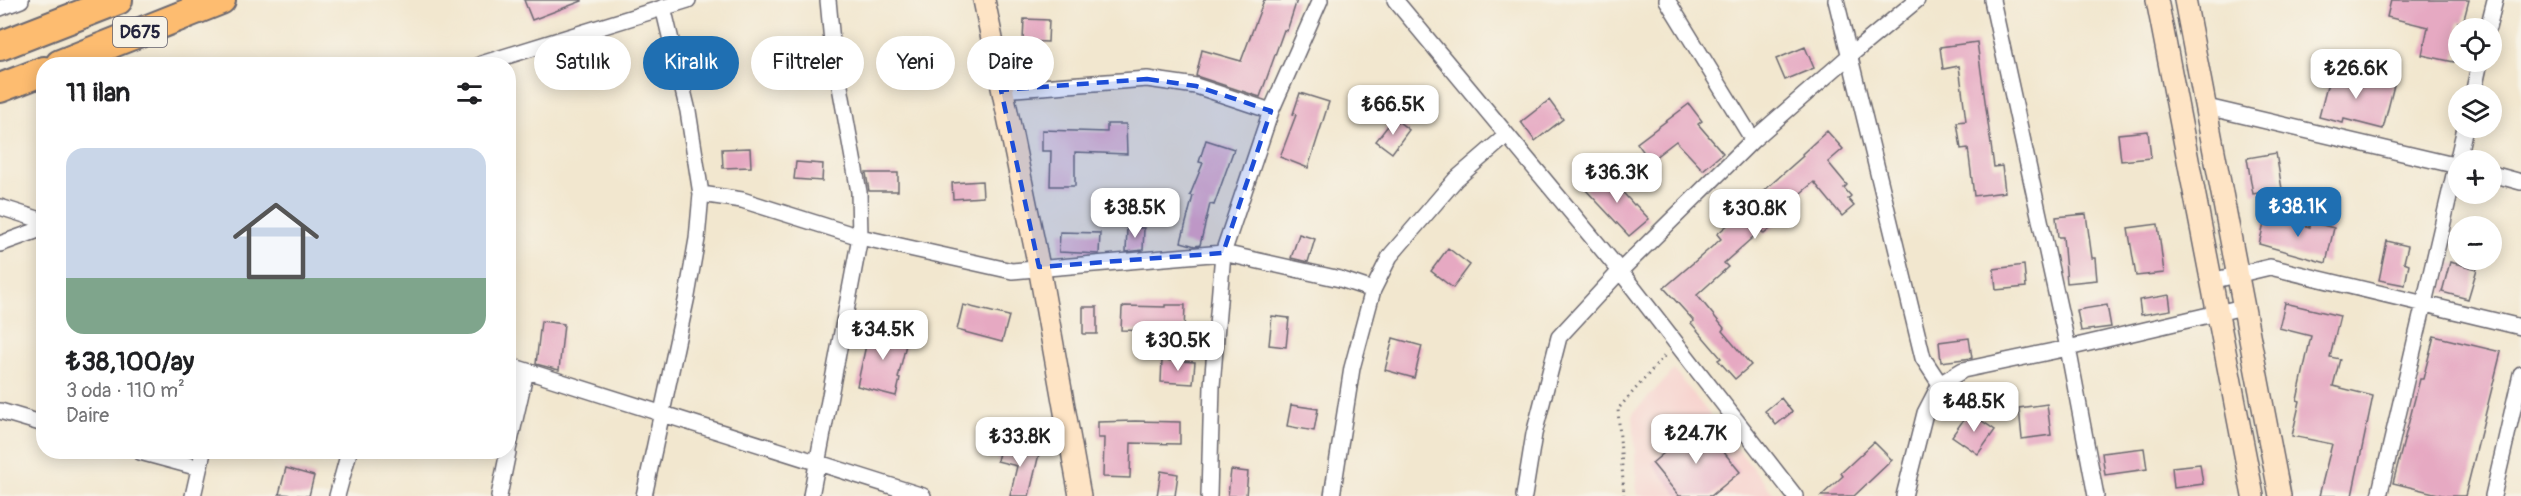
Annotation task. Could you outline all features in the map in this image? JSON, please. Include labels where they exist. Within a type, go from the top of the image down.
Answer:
[{"type":"highway","name":"D675","points":[[0,45],[117,0]]},
{"type":"highway","name":"D675","points":[[78,57],[221,0]]},
{"type":"highway","points":[[0,88],[36,74]]},
{"type":"main road","points":[[984,0],[991,36]]},
{"type":"main road","points":[[2157,0],[2253,496]]},
{"type":"main road","points":[[2185,0],[2280,496]]},
{"type":"main road","points":[[1001,90],[1039,267],[1080,496]]},
{"type":"street","points":[[0,8],[21,0]]},
{"type":"street","points":[[506,57],[634,8],[663,7],[688,0]]},
{"type":"street","points":[[812,496],[860,237],[859,192],[832,42],[828,0]]},
{"type":"street","points":[[1209,496],[1212,386],[1223,253],[1271,111],[1320,0]]},
{"type":"street","points":[[1395,0],[1620,271],[1795,496]]},
{"type":"street","points":[[1667,0],[1753,140]]},
{"type":"street","points":[[1836,0],[1923,358],[1940,384]]},
{"type":"street","points":[[1524,496],[1534,434],[1559,337],[1620,271],[1753,140],[1917,0]]},
{"type":"street","points":[[1992,0],[2067,348],[2096,496]]},
{"type":"street","points":[[2490,18],[2494,0]]},
{"type":"street","points":[[644,496],[693,262],[701,194],[688,111],[663,7]]},
{"type":"street","points":[[1054,86],[1147,79],[1196,86],[1271,111]]},
{"type":"street","points":[[2207,107],[2448,164]]},
{"type":"street","points":[[1332,496],[1352,368],[1373,290],[1390,256],[1456,179],[1507,135]]},
{"type":"street","points":[[2502,177],[2521,182]]},
{"type":"street","points":[[701,194],[742,200],[860,237],[1012,271],[1223,253],[1340,279],[1373,290]]},
{"type":"street","points":[[2379,496],[2448,203]]},
{"type":"street","points":[[0,207],[36,218]]},
{"type":"street","points":[[0,243],[36,231]]},
{"type":"street","points":[[2211,281],[2270,267],[2521,327]]},
{"type":"street","points":[[1904,496],[1925,413],[1940,384],[1963,370],[2243,307]]},
{"type":"street","points":[[516,368],[923,496]]},
{"type":"street","points":[[516,415],[526,371]]},
{"type":"street","points":[[2493,496],[2521,374]]},
{"type":"street","points":[[0,411],[36,422]]},
{"type":"street","points":[[166,459],[199,468]]},
{"type":"street","points":[[193,496],[201,459]]},
{"type":"street","points":[[337,496],[347,459]]},
{"type":"street","points":[[499,496],[506,459]]},
{"type":"path","points":[[1624,496],[1618,409],[1676,342]]},
{"type":"highlighted area","points":[[1147,79],[1196,86],[1271,111],[1223,253],[1039,267],[1001,90]]},
{"type":"shaded area","points":[[1674,370],[1775,496],[1637,496],[1633,413]]},
{"type":"building","points":[[524,0],[582,0],[582,1],[532,20]]},
{"type":"building","points":[[1264,0],[1297,0],[1260,97],[1196,76],[1202,50],[1241,61]]},
{"type":"building","points":[[2391,0],[2469,0],[2464,18],[2448,18],[2448,61],[2422,55],[2428,27],[2387,17]]},
{"type":"building","points":[[1024,19],[1049,20],[1048,36],[1023,36]]},
{"type":"building","points":[[1977,42],[1994,167],[2002,166],[2005,192],[1974,196],[1968,148],[1961,149],[1957,122],[1966,121],[1959,66],[1943,69],[1940,47]]},
{"type":"building","points":[[1805,47],[1814,68],[1785,80],[1776,59]]},
{"type":"building","points":[[2331,71],[2394,85],[2383,129],[2344,119],[2343,123],[2319,117]]},
{"type":"building","points":[[1300,93],[1329,102],[1308,168],[1280,157],[1296,115],[1293,114]]},
{"type":"building","points":[[1549,100],[1563,119],[1535,141],[1521,122]]},
{"type":"building","points":[[1689,104],[1702,121],[1698,124],[1723,153],[1703,170],[1676,141],[1650,161],[1637,143]]},
{"type":"building","points":[[1394,118],[1409,130],[1392,153],[1376,141]]},
{"type":"building","points":[[1107,124],[1126,124],[1127,154],[1075,152],[1075,186],[1050,186],[1051,151],[1042,151],[1042,130],[1107,132]]},
{"type":"building","points":[[1827,131],[1843,149],[1828,162],[1847,185],[1844,188],[1851,196],[1848,199],[1854,206],[1842,216],[1814,182],[1776,214],[1781,220],[1764,234],[1761,230],[1724,263],[1728,267],[1697,295],[1724,328],[1722,331],[1751,365],[1735,379],[1718,360],[1721,358],[1691,323],[1694,321],[1664,288],[1721,239],[1717,234],[1744,211],[1741,207],[1757,192],[1759,195]]},
{"type":"building","points":[[2148,131],[2151,158],[2121,161],[2118,134]]},
{"type":"building","points":[[1206,140],[1234,149],[1214,205],[1210,204],[1200,245],[1195,246],[1181,242],[1193,196],[1190,195],[1203,163],[1199,162]]},
{"type":"building","points":[[750,148],[751,167],[723,168],[722,149]]},
{"type":"building","points":[[2276,153],[2282,189],[2253,194],[2247,158]]},
{"type":"building","points":[[796,162],[823,164],[822,181],[794,179]]},
{"type":"building","points":[[1604,171],[1649,219],[1629,236],[1585,189]]},
{"type":"building","points":[[866,173],[898,173],[898,191],[869,191]]},
{"type":"building","points":[[982,181],[983,197],[953,199],[952,183]]},
{"type":"building","points":[[2086,214],[2097,280],[2067,283],[2063,237],[2058,237],[2056,217]]},
{"type":"building","points":[[2266,216],[2310,227],[2311,222],[2334,228],[2326,263],[2259,244]]},
{"type":"building","points":[[2158,224],[2164,273],[2136,276],[2128,228]]},
{"type":"building","points":[[1127,228],[1144,228],[1143,250],[1126,252]]},
{"type":"building","points":[[1060,232],[1100,233],[1099,254],[1059,252]]},
{"type":"building","points":[[1299,234],[1315,239],[1308,262],[1291,258]]},
{"type":"building","points":[[2387,241],[2408,246],[2404,262],[2409,264],[2405,285],[2379,280]]},
{"type":"building","points":[[1448,248],[1470,265],[1453,288],[1431,271]]},
{"type":"building","points":[[2024,265],[2026,287],[1996,290],[1994,269]]},
{"type":"building","points":[[2448,270],[2477,270],[2468,299],[2442,292]]},
{"type":"building","points":[[2169,295],[2171,310],[2141,315],[2139,300]]},
{"type":"building","points":[[2285,303],[2340,316],[2330,357],[2340,359],[2333,386],[2373,396],[2352,496],[2319,496],[2332,444],[2292,436],[2300,401],[2297,400],[2311,336],[2279,328]]},
{"type":"building","points":[[963,305],[1009,316],[1002,342],[957,330]]},
{"type":"building","points":[[1165,305],[1185,305],[1184,332],[1121,330],[1122,308],[1125,306],[1165,307]]},
{"type":"building","points":[[2107,305],[2111,327],[2081,331],[2077,310]]},
{"type":"building","points":[[1083,307],[1097,307],[1097,334],[1083,334]]},
{"type":"building","points":[[1272,316],[1289,318],[1286,347],[1269,345]]},
{"type":"building","points":[[541,321],[564,324],[559,370],[536,364]]},
{"type":"building","points":[[870,327],[908,336],[896,396],[857,386]]},
{"type":"building","points":[[2434,336],[2501,352],[2465,496],[2446,496],[2393,483],[2420,379],[2423,379]]},
{"type":"building","points":[[1393,338],[1422,346],[1414,378],[1385,370]]},
{"type":"building","points":[[1969,338],[1972,358],[1941,362],[1939,342]]},
{"type":"building","points":[[1162,360],[1195,362],[1193,384],[1161,382]]},
{"type":"building","points":[[1781,398],[1792,412],[1776,425],[1765,411]]},
{"type":"building","points":[[2047,404],[2051,435],[2022,439],[2019,408]]},
{"type":"building","points":[[1291,405],[1318,409],[1314,431],[1287,426]]},
{"type":"building","points":[[1969,412],[1995,430],[1978,454],[1952,436]]},
{"type":"building","points":[[1098,422],[1180,422],[1180,444],[1131,443],[1130,478],[1103,477],[1104,438],[1098,438]]},
{"type":"building","points":[[1700,423],[1740,472],[1711,496],[1679,496],[1652,463]]},
{"type":"building","points":[[1874,442],[1892,460],[1854,496],[1821,496],[1843,476],[1841,473]]},
{"type":"building","points":[[1001,444],[1039,454],[1029,496],[1010,496],[1017,466],[997,461]]},
{"type":"building","points":[[2144,448],[2147,469],[2105,475],[2102,453]]},
{"type":"building","points":[[2200,464],[2203,484],[2174,488],[2172,467]]},
{"type":"building","points":[[286,468],[314,476],[309,496],[279,494]]},
{"type":"building","points":[[1231,470],[1248,472],[1246,496],[1228,496]]},
{"type":"building","points":[[1161,471],[1178,474],[1175,496],[1157,496]]}]
